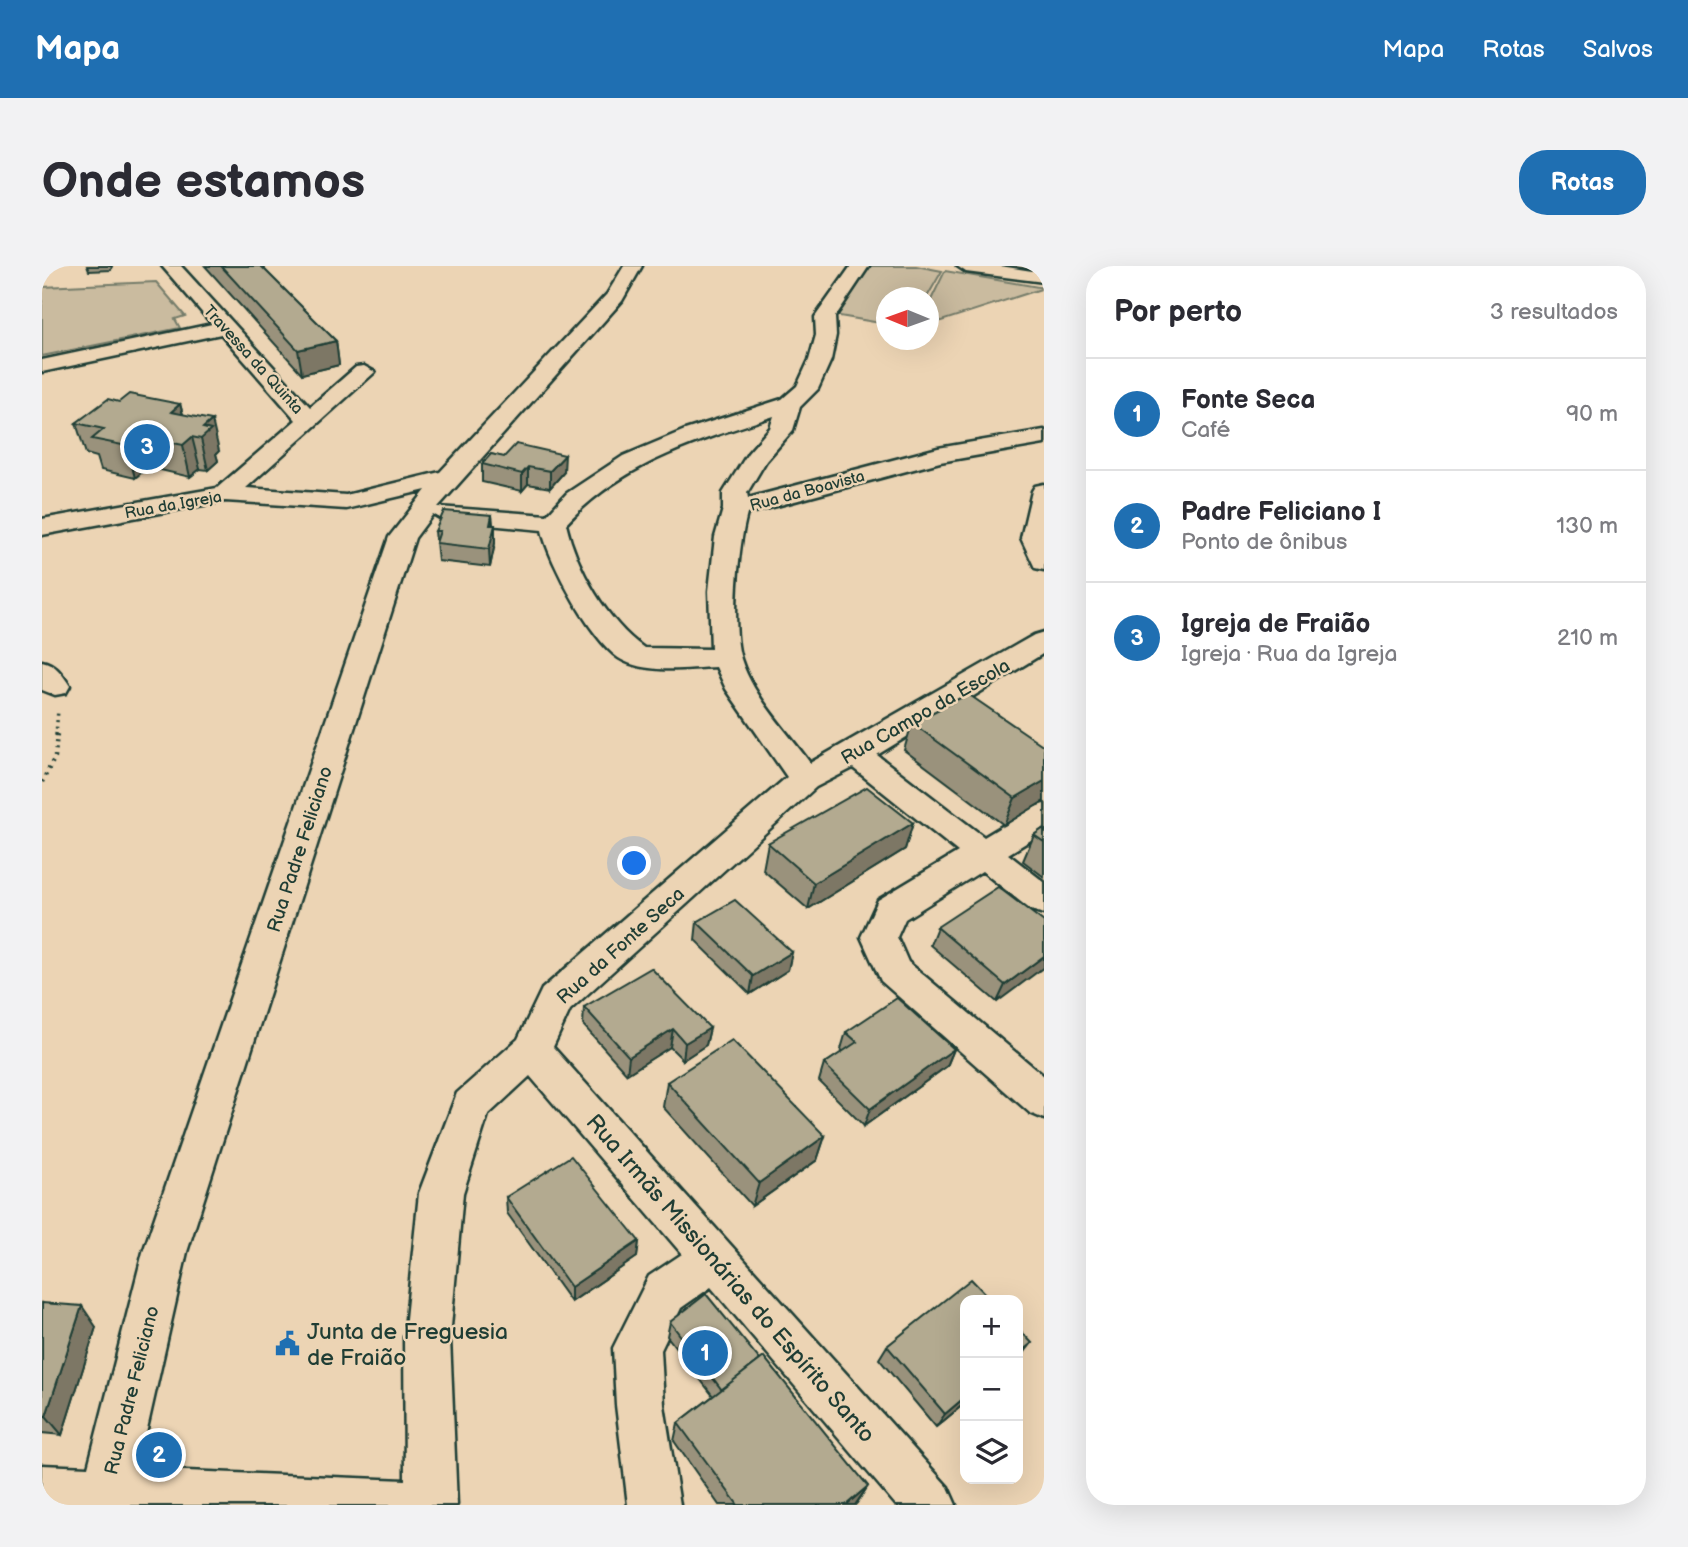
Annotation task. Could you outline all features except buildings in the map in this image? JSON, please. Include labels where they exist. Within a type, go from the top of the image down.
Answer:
[{"type":"street","name":"Travessa da Quinta","points":[[171,266],[309,420]]},
{"type":"street","name":"Rua Padre Feliciano","points":[[105,1500],[165,1252],[413,524],[449,477],[615,297],[633,266]]},
{"type":"street","points":[[413,524],[553,523],[598,480],[632,460],[682,439],[790,404],[807,388],[820,360],[825,317],[860,266]]},
{"type":"street","points":[[966,266],[1038,278],[1044,266]]},
{"type":"street","points":[[42,366],[225,327]]},
{"type":"street","points":[[225,494],[364,372]]},
{"type":"street","points":[[736,509],[734,493],[756,458],[781,430],[790,404]]},
{"type":"street","name":"Rua da Boavista","points":[[805,779],[741,689],[726,657],[723,591],[729,537],[736,509],[938,455],[1044,437]]},
{"type":"street","name":"Rua da Igreja","points":[[42,527],[225,494],[346,502],[449,477]]},
{"type":"street","points":[[1044,491],[1034,537],[1044,562]]},
{"type":"street","name":"Rua da Igreja","points":[[346,502],[372,513],[413,524]]},
{"type":"street","points":[[553,523],[554,539],[576,581],[622,647],[635,656],[726,657]]},
{"type":"street","name":"Rua Campo da Escola","points":[[805,779],[855,754],[1044,641]]},
{"type":"street","points":[[855,754],[1044,901]]},
{"type":"street","name":"Rua da Fonte Seca","points":[[431,1505],[427,1338],[441,1194],[471,1105],[532,1050],[555,1000],[805,779]]},
{"type":"street","points":[[1044,816],[891,910],[879,937],[894,971],[1044,1101]]},
{"type":"street","name":"Rua Irmãs Missionárias do Espírito Santo","points":[[532,1050],[930,1505]]},
{"type":"street","points":[[654,1505],[640,1405],[637,1348],[665,1292],[715,1258]]},
{"type":"street","points":[[42,1490],[105,1500],[404,1505]]},
{"type":"path","points":[[42,782],[55,757],[59,699],[48,678]]},
{"type":"shaded area","points":[[870,266],[916,266],[942,271],[933,287],[876,287],[876,322],[834,315]]},
{"type":"shaded area","points":[[945,271],[1044,288],[939,322],[937,287]]},
{"type":"shaded area","points":[[156,282],[185,316],[175,319],[180,328],[42,356],[42,287]]},
{"type":"place","name":"Igreja de Fraião","points":[[147,447]]},
{"type":"place","name":"Junta de Freguesia de Fraião","points":[[287,1344]]},
{"type":"place","name":"Fonte Seca","points":[[705,1353]]},
{"type":"place","name":"Padre Feliciano I","points":[[159,1455]]}]
